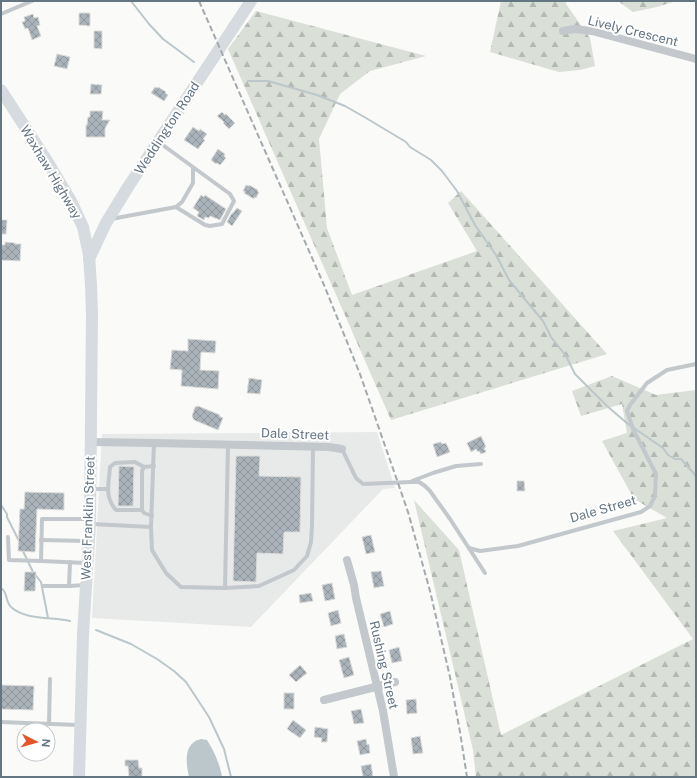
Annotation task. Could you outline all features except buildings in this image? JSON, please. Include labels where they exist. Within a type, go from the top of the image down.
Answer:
[{"type":"main road","name":"Weddington Road","points":[[89,259],[106,223],[128,186],[251,1]]},
{"type":"main road","name":"Waxhaw Highway","points":[[1,90],[71,201],[83,227],[89,259]]},
{"type":"main road","name":"West Franklin Street","points":[[79,777],[83,634],[90,521],[92,285],[89,259]]},
{"type":"street","name":"Lively Crescent","points":[[563,31],[574,29],[592,31],[696,59]]},
{"type":"street","name":"Dale Street","points":[[91,442],[329,446],[342,449]]},
{"type":"street","name":"Rushing Street","points":[[347,560],[383,711],[394,777]]},
{"type":"street","points":[[324,700],[395,682]]},
{"type":"lane","points":[[1,14],[32,1]]},
{"type":"lane","points":[[158,141],[230,194],[234,201],[222,224],[210,226],[205,225],[176,207]]},
{"type":"lane","points":[[109,219],[176,207],[182,202],[193,183],[194,168]]},
{"type":"lane","name":"Dale Street","points":[[469,548],[480,551],[518,546],[641,512],[650,506],[655,496],[656,474],[633,429],[627,411],[647,382],[667,370],[696,364]]},
{"type":"lane","points":[[154,443],[151,528],[152,550],[166,572],[181,587],[225,588],[259,586],[294,570],[307,556],[311,542],[312,526],[313,446]]},
{"type":"lane","points":[[225,588],[228,444]]},
{"type":"lane","name":"Dale Street","points":[[342,449],[356,478],[363,484],[419,482],[425,486],[450,519],[485,573]]},
{"type":"lane","points":[[152,516],[144,513],[142,510],[116,510],[111,504],[108,496],[108,489],[110,467],[115,463],[135,462],[144,467],[154,466]]},
{"type":"lane","points":[[411,482],[456,466],[481,464]]},
{"type":"lane","points":[[142,510],[142,470],[144,467]]},
{"type":"lane","points":[[90,489],[108,489]]},
{"type":"lane","points":[[41,561],[42,519],[90,521],[151,528]]},
{"type":"lane","points":[[8,537],[9,560],[88,563]]},
{"type":"lane","points":[[41,540],[89,541]]},
{"type":"lane","points":[[69,586],[70,562]]},
{"type":"lane","points":[[43,586],[86,585]]},
{"type":"lane","points":[[49,722],[50,679]]},
{"type":"lane","points":[[1,722],[16,723]]},
{"type":"lane","points":[[56,724],[80,725]]},
{"type":"shaded area","points":[[377,432],[395,488],[383,489],[251,627],[92,618],[102,434]]},
{"type":"shaded area","points":[[201,739],[207,740],[212,749],[218,762],[222,777],[189,777],[187,754],[191,745],[195,741]]},
{"type":"green space","points":[[501,1],[566,1],[566,4],[590,38],[595,66],[580,70],[559,72],[490,52]]},
{"type":"green space","points":[[618,1],[676,1],[633,12]]},
{"type":"green space","points":[[256,11],[426,56],[370,71],[340,94],[319,139],[327,228],[352,295],[477,251],[448,203],[461,191],[607,354],[391,420],[228,49]]},
{"type":"green space","points":[[612,376],[656,395],[696,390],[696,777],[476,777],[473,750],[414,500],[459,550],[501,735],[693,639],[613,531],[667,518],[634,499],[602,441],[627,433],[622,404],[581,416],[572,391]]},
{"type":"waterway","points":[[131,1],[163,39],[194,62]]},
{"type":"waterway","points":[[248,81],[268,81],[317,95],[345,106],[406,142],[410,147],[431,160],[442,171],[457,191],[475,225],[496,255],[509,280],[543,321],[551,337],[566,356],[575,374],[607,406],[628,424],[663,448],[668,455],[675,459],[681,459],[696,476]]},
{"type":"waterway","points":[[1,505],[7,514],[7,517],[20,543]]},
{"type":"waterway","points":[[22,549],[33,572],[41,582],[48,618]]},
{"type":"waterway","points":[[1,588],[5,592],[9,605],[17,611],[31,616],[70,621]]},
{"type":"waterway","points":[[96,630],[131,644],[157,659],[186,682],[209,717],[224,749],[231,777]]},
{"type":"railway","points":[[199,1],[324,285],[360,374],[398,483],[408,512],[430,591],[450,677],[467,777]]}]
